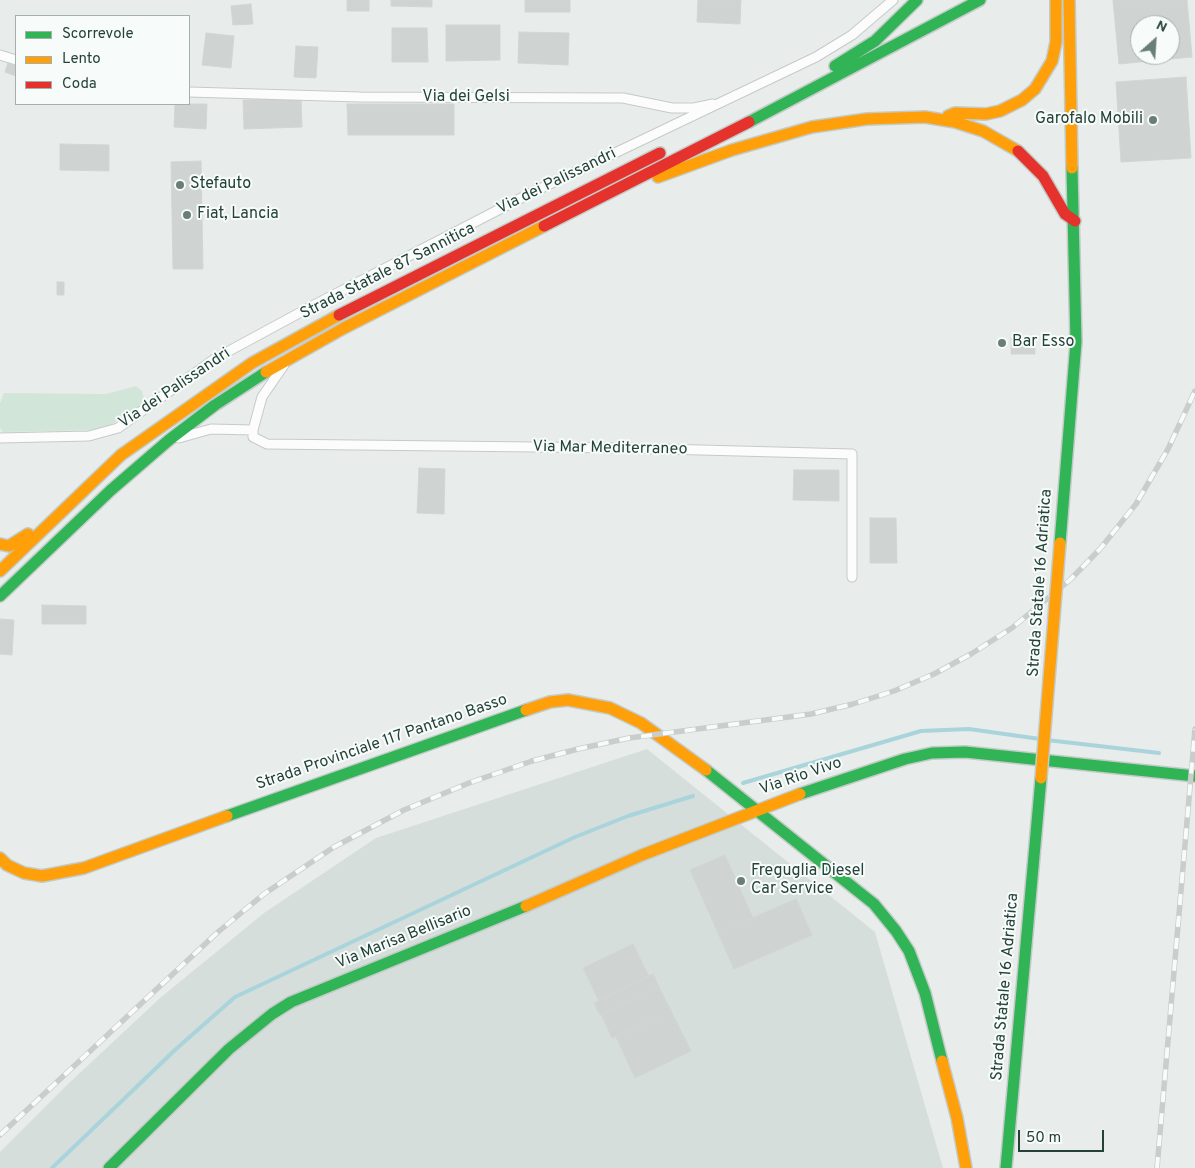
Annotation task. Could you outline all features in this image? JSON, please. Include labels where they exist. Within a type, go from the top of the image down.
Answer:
[{"type":"main road","points":[[835,66],[874,41],[918,0]]},
{"type":"main road","points":[[618,190],[633,179],[841,75],[909,36],[980,0]]},
{"type":"main road","points":[[942,120],[955,113],[986,114],[1000,111],[1022,100],[1035,89],[1052,62],[1056,42],[1056,0]]},
{"type":"main road","name":"Strada Statale 16 Adriatica","points":[[1006,1168],[1075,376],[1075,221],[1069,0]]},
{"type":"main road","points":[[748,109],[835,66],[909,36]]},
{"type":"main road","points":[[618,190],[636,186],[732,150],[812,127],[891,117],[942,120],[984,131],[1014,147],[1043,176],[1065,214],[1075,221]]},
{"type":"main road","name":"Strada Statale 87 Sannitica","points":[[0,571],[120,455],[252,363],[378,294],[669,148]]},
{"type":"main road","name":"Strada Statale 87 Sannitica","points":[[0,596],[111,490],[169,440],[240,388],[288,359],[618,190]]},
{"type":"main road","points":[[0,544],[9,546],[20,540],[62,509]]},
{"type":"main road","name":"Strada Provinciale 117 Pantano Basso","points":[[0,858],[7,866],[24,873],[42,876],[84,868],[475,726],[550,702],[568,700],[610,708],[641,723],[707,770],[757,810]]},
{"type":"main road","name":"Via Rio Vivo","points":[[966,1168],[957,1118],[934,1024],[909,951],[896,931],[874,904],[757,810],[783,799],[905,759],[932,753],[965,752],[1195,776]]},
{"type":"main road","name":"Via Marisa Bellisario","points":[[109,1168],[229,1049],[272,1014],[291,1002],[353,975],[493,921],[642,855],[757,810]]},
{"type":"street","name":"Via dei Palissandri","points":[[0,438],[89,436],[118,428],[216,358],[314,305],[576,171],[816,57],[852,35],[893,0]]},
{"type":"street","points":[[0,55],[15,60]]},
{"type":"street","name":"Via dei Gelsi","points":[[190,92],[360,98],[623,98],[672,108],[707,106],[741,94]]},
{"type":"street","points":[[169,440],[211,429],[253,430],[262,397],[288,359]]},
{"type":"street","name":"Via Mar Mediterraneo","points":[[253,430],[253,437],[267,444],[625,448],[852,454],[852,577]]},
{"type":"shaded area","points":[[647,749],[875,932],[943,1168],[0,1168],[0,1152],[68,1084],[160,998],[264,913],[376,838]]},
{"type":"green space","points":[[136,386],[142,391],[144,398],[141,406],[109,426],[93,430],[3,432],[0,428],[0,403],[4,393],[106,394]]},
{"type":"building","points":[[347,0],[369,0],[369,11],[347,11]]},
{"type":"building","points":[[391,0],[432,0],[432,7],[391,6]]},
{"type":"building","points":[[525,0],[570,0],[570,12],[525,12]]},
{"type":"building","points":[[698,0],[741,0],[740,24],[697,22]]},
{"type":"building","name":"Garofalo Mobili","points":[[1113,0],[1187,0],[1192,57],[1180,58],[1180,15],[1130,15],[1130,63],[1119,64]]},
{"type":"building","points":[[251,4],[253,24],[233,25],[231,6]]},
{"type":"building","points":[[446,25],[500,25],[500,60],[446,61]]},
{"type":"building","points":[[392,28],[427,28],[428,62],[392,62]]},
{"type":"building","points":[[519,32],[569,33],[568,65],[518,63]]},
{"type":"building","points":[[206,33],[234,36],[231,68],[202,65]]},
{"type":"building","points":[[296,46],[318,47],[316,78],[294,77]]},
{"type":"building","points":[[8,63],[15,66],[15,76],[5,72]]},
{"type":"building","name":"Garofalo Mobili","points":[[1186,77],[1191,158],[1121,162],[1116,82]]},
{"type":"building","points":[[301,99],[302,127],[244,129],[243,100]]},
{"type":"building","points":[[207,104],[206,129],[174,127],[175,105]]},
{"type":"building","points":[[347,104],[454,104],[454,135],[348,135]]},
{"type":"building","points":[[60,144],[109,145],[109,171],[60,170]]},
{"type":"building","name":"Fiat, Lancia","points":[[201,161],[203,269],[173,269],[171,162]]},
{"type":"building","points":[[57,282],[64,282],[64,295],[57,295]]},
{"type":"building","points":[[1011,338],[1035,338],[1035,354],[1011,354]]},
{"type":"building","points":[[419,468],[445,469],[444,514],[417,513]]},
{"type":"building","points":[[794,470],[839,470],[839,501],[793,500]]},
{"type":"building","points":[[870,518],[896,518],[897,563],[870,563]]},
{"type":"building","points":[[42,605],[86,606],[86,624],[42,624]]},
{"type":"building","points":[[0,619],[14,620],[12,655],[0,654]]},
{"type":"building","points":[[725,855],[753,918],[718,933],[690,870]]},
{"type":"building","points":[[796,899],[812,935],[734,969],[718,933]]},
{"type":"building","points":[[633,944],[649,977],[599,1001],[583,968]]},
{"type":"building","points":[[653,974],[659,987],[600,1015],[594,1003]]},
{"type":"building","points":[[659,987],[671,1011],[612,1038],[601,1014]]},
{"type":"building","points":[[671,1011],[691,1051],[635,1078],[616,1037]]},
{"type":"waterway","points":[[743,783],[921,731],[969,729],[1040,739]]},
{"type":"waterway","points":[[1047,740],[1159,753]]},
{"type":"waterway","points":[[52,1168],[176,1049],[235,997],[575,837],[628,816],[693,796]]},
{"type":"railway","points":[[0,1135],[218,932],[264,894],[334,847],[404,810],[469,783],[532,761],[578,749],[629,738],[811,714],[853,704],[894,691],[934,674],[971,654],[1012,628],[1071,579],[1100,549],[1136,504],[1168,449],[1195,391]]},
{"type":"railway","points":[[1157,1168],[1195,729]]},
{"type":"traffic: fast","points":[[835,66],[875,41],[917,0]]},
{"type":"traffic: fast","points":[[749,122],[980,0]]},
{"type":"traffic: fast","points":[[1060,543],[1076,342],[1072,168]]},
{"type":"traffic: fast","points":[[0,596],[111,490],[169,440],[215,405],[266,372]]},
{"type":"traffic: fast","points":[[227,816],[526,710]]},
{"type":"traffic: fast","points":[[800,794],[905,759],[932,753],[965,752],[1195,776]]},
{"type":"traffic: fast","points":[[706,770],[874,904],[896,931],[909,951],[925,993],[942,1061]]},
{"type":"traffic: fast","points":[[1006,1168],[1041,778]]},
{"type":"traffic: fast","points":[[109,1168],[229,1049],[272,1014],[291,1002],[526,906]]},
{"type":"traffic: slow","points":[[948,116],[955,113],[986,114],[1000,111],[1022,100],[1035,89],[1052,61],[1056,42],[1056,0]]},
{"type":"traffic: slow","points":[[1069,0],[1072,168]]},
{"type":"traffic: slow","points":[[658,177],[732,150],[812,127],[867,119],[925,117],[955,122],[983,131],[1018,151]]},
{"type":"traffic: slow","points":[[266,372],[344,328],[544,226]]},
{"type":"traffic: slow","points":[[0,571],[121,455],[252,363],[339,315]]},
{"type":"traffic: slow","points":[[0,544],[9,546],[28,534]]},
{"type":"traffic: slow","points":[[1041,778],[1060,543]]},
{"type":"traffic: slow","points":[[526,710],[550,702],[568,700],[610,708],[641,723],[706,770]]},
{"type":"traffic: slow","points":[[526,906],[642,855],[800,794]]},
{"type":"traffic: slow","points":[[0,858],[7,865],[24,873],[42,876],[84,868],[227,816]]},
{"type":"traffic: slow","points":[[942,1061],[957,1118],[966,1168]]},
{"type":"traffic: jam","points":[[544,226],[749,122]]},
{"type":"traffic: jam","points":[[1018,151],[1043,176],[1065,214],[1075,221]]},
{"type":"traffic: jam","points":[[339,315],[660,153]]},
{"type":"place","name":"Garofalo Mobili","points":[[1153,120]]},
{"type":"place","name":"Stefauto","points":[[180,185]]},
{"type":"place","name":"Fiat, Lancia","points":[[187,215]]},
{"type":"place","name":"Bar Esso","points":[[1002,343]]},
{"type":"place","name":"Freguglia Diesel Car Service","points":[[741,881]]}]
